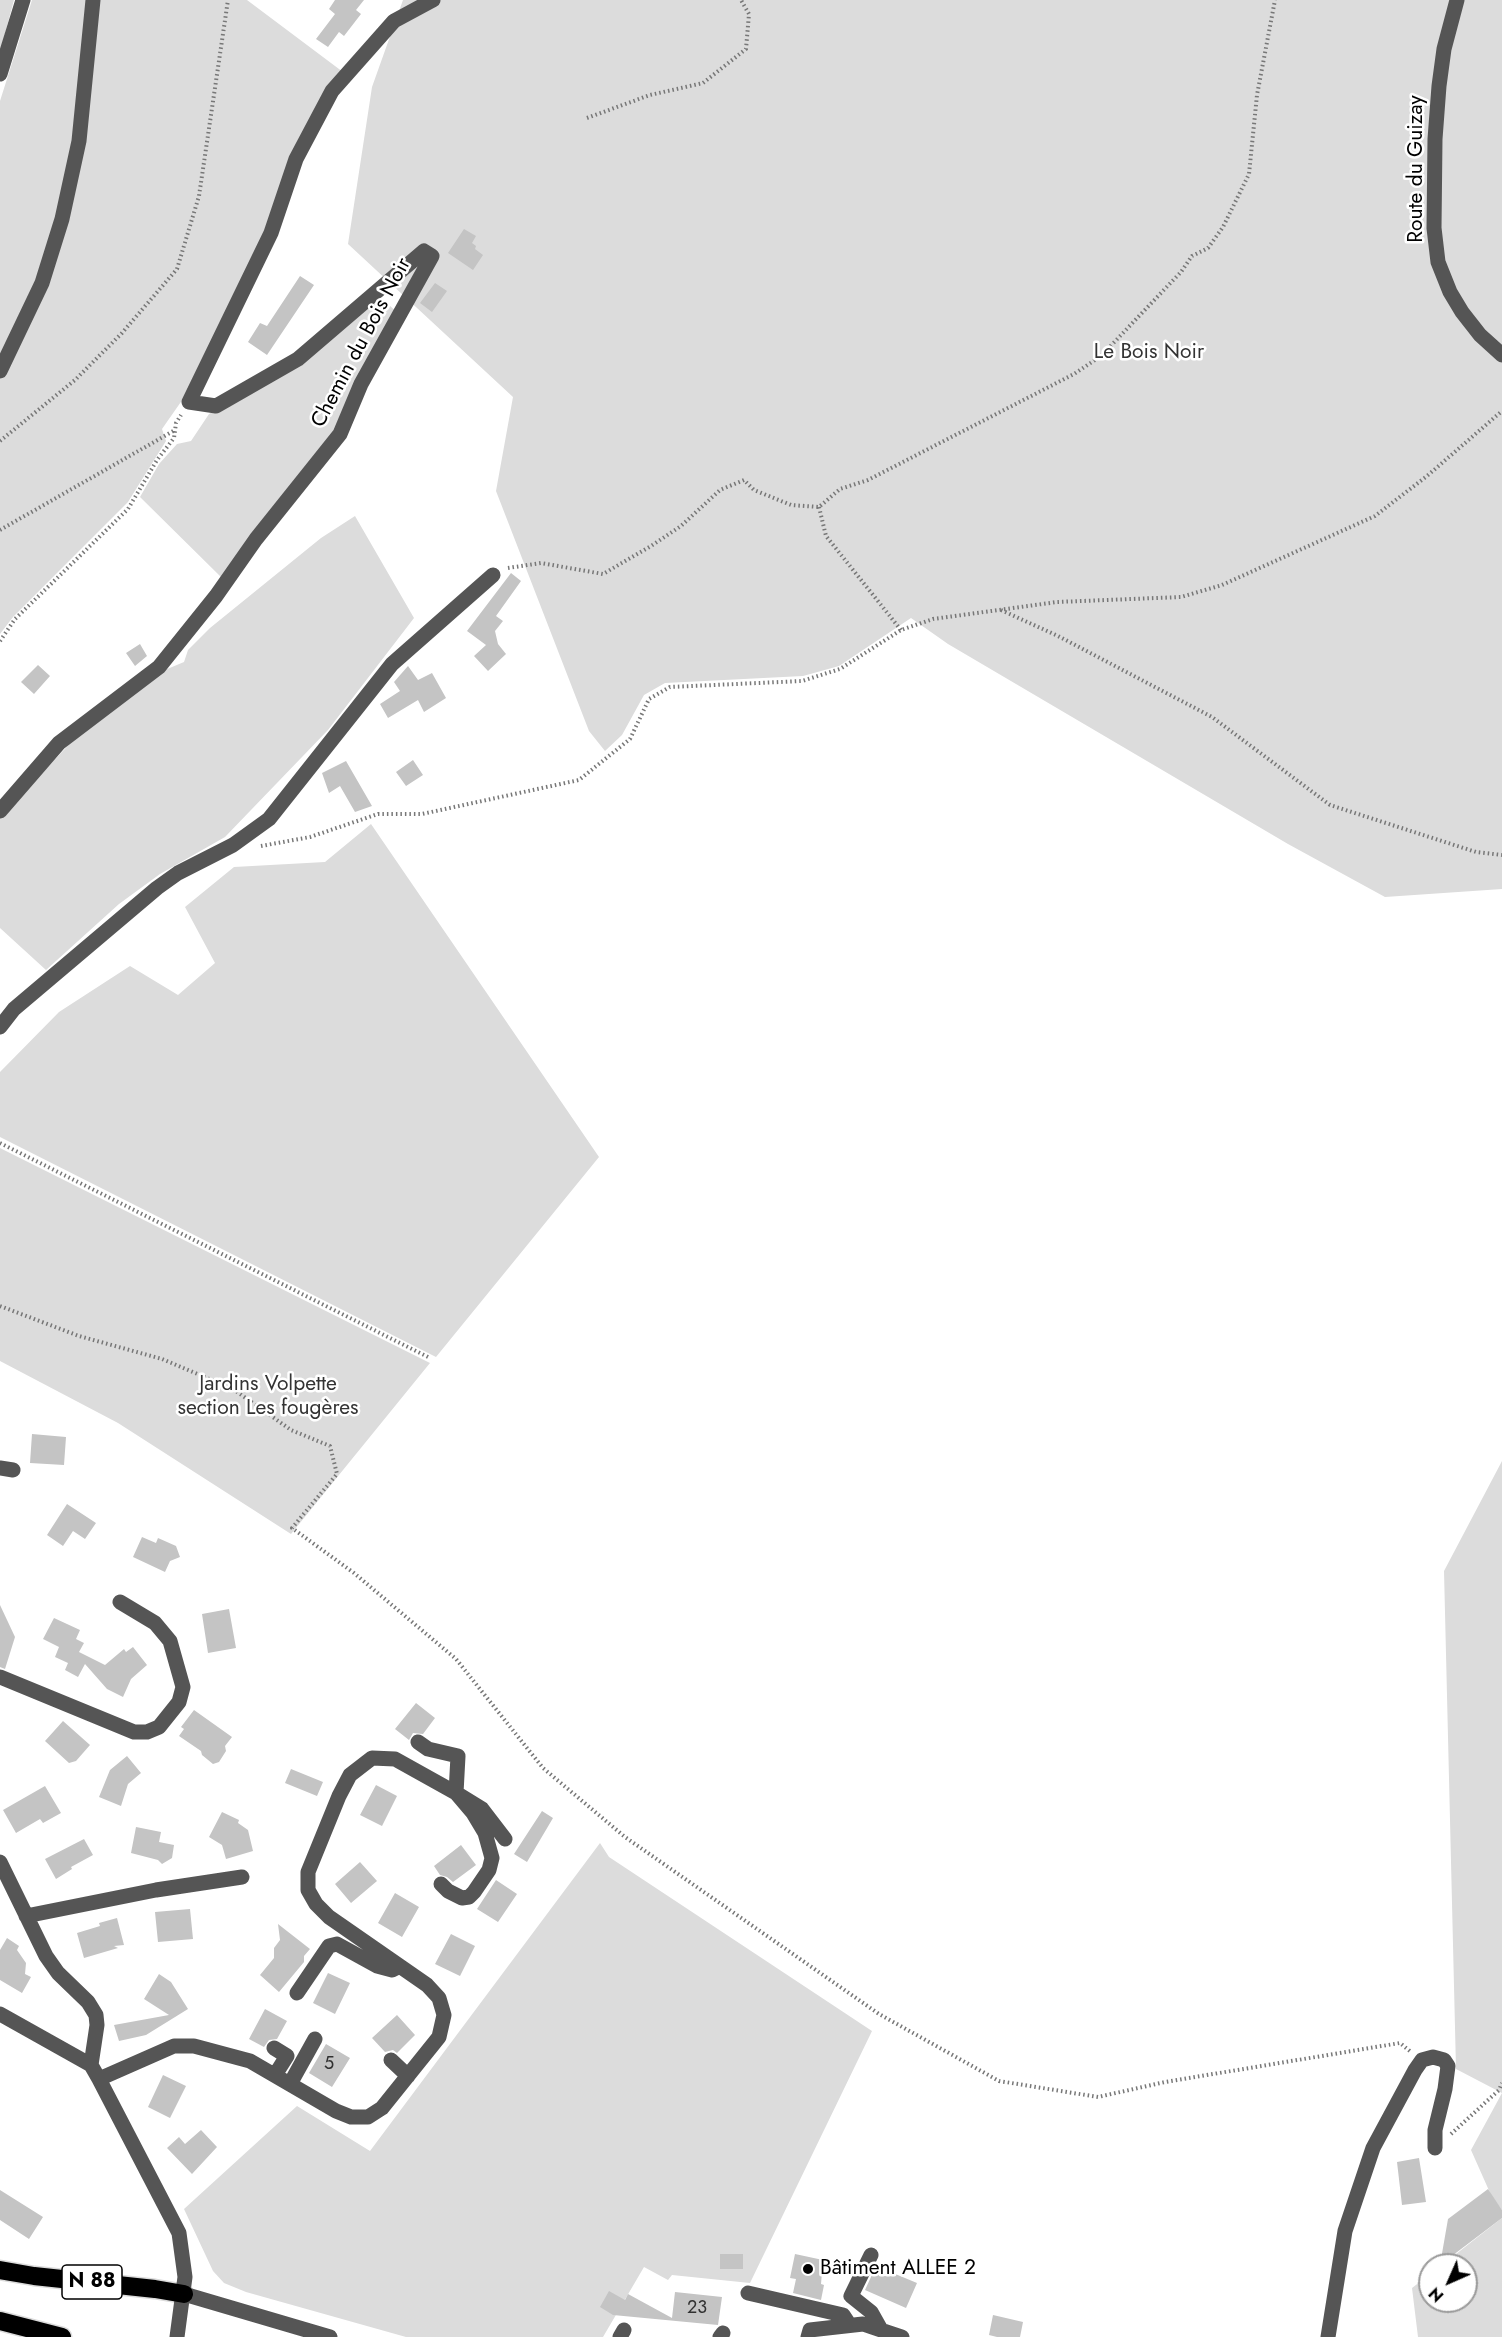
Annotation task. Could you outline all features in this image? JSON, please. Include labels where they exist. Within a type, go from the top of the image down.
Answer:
[{"type":"highway","name":"N 88","points":[[0,2270],[184,2294]]},
{"type":"highway","points":[[0,2320],[62,2337]]},
{"type":"street","points":[[0,75],[23,0]]},
{"type":"street","points":[[0,371],[42,283],[62,219],[79,141],[93,0]]},
{"type":"street","points":[[189,402],[271,233],[296,159],[332,91],[394,21],[433,0]]},
{"type":"street","name":"Route du Guizay","points":[[1457,0],[1444,48],[1438,86],[1434,228],[1438,262],[1450,292],[1462,312],[1480,335],[1502,355]]},
{"type":"street","name":"Chemin du Bois Noir","points":[[0,811],[59,743],[159,667],[201,615],[256,539],[340,434],[361,384],[432,256],[424,251],[298,359],[216,406],[189,402]]},
{"type":"street","points":[[0,1028],[14,1009],[157,888],[178,873],[233,845],[269,819],[392,664],[493,574]]},
{"type":"street","points":[[0,1677],[134,1732],[147,1732],[159,1727],[179,1702],[183,1687],[171,1641],[155,1623],[120,1602]]},
{"type":"street","points":[[418,1742],[429,1749],[458,1756],[456,1793],[473,1813],[484,1833],[492,1858],[489,1870],[469,1897],[462,1898],[448,1891],[441,1884]]},
{"type":"street","points":[[99,2079],[174,2046],[194,2046],[250,2061],[336,2111],[351,2117],[368,2116],[382,2108],[439,2037],[444,2015],[439,1998],[427,1985],[329,1917],[316,1904],[308,1890],[308,1872],[339,1796],[350,1774],[372,1758],[395,1759],[482,1809],[505,1839]]},
{"type":"street","points":[[0,1862],[46,1956],[58,1973],[88,2002],[96,2014],[92,2065],[179,2233],[185,2277],[177,2336]]},
{"type":"street","points":[[26,1916],[156,1890],[242,1877]]},
{"type":"street","points":[[297,1993],[329,1946],[337,1944],[377,1966],[392,1970],[399,1966]]},
{"type":"street","points":[[0,2014],[92,2065]]},
{"type":"street","points":[[290,2084],[315,2039]]},
{"type":"street","points":[[274,2048],[287,2056],[275,2075]]},
{"type":"street","points":[[1328,2337],[1346,2231],[1373,2148],[1422,2060],[1433,2057],[1444,2060],[1448,2066],[1435,2130],[1435,2148]]},
{"type":"street","points":[[391,2060],[408,2076]]},
{"type":"street","points":[[871,2255],[850,2296],[872,2312],[880,2328]]},
{"type":"street","points":[[748,2293],[880,2328],[902,2337]]},
{"type":"street","points":[[184,2294],[330,2337]]},
{"type":"street","points":[[808,2337],[810,2330],[830,2329],[846,2320]]},
{"type":"path","points":[[0,441],[75,380],[122,333],[177,269],[199,196],[228,0]]},
{"type":"path","points":[[587,118],[650,94],[703,83],[746,49],[749,14],[741,0]]},
{"type":"path","points":[[493,574],[507,568],[541,563],[603,574],[681,526],[720,489],[744,480],[754,490],[791,505],[819,507],[840,489],[868,480],[1074,374],[1101,356],[1181,272],[1192,255],[1208,248],[1223,227],[1249,174],[1257,95],[1275,0]]},
{"type":"path","points":[[0,641],[15,618],[128,509],[157,460],[174,438],[176,423],[189,402]]},
{"type":"path","points":[[233,845],[268,846],[310,837],[378,814],[422,814],[579,780],[630,739],[650,699],[670,687],[802,681],[840,669],[901,630],[933,619],[1057,602],[1181,597],[1222,585],[1375,516],[1427,476],[1502,411]]},
{"type":"path","points":[[0,530],[175,430]]},
{"type":"path","points":[[819,507],[826,536],[901,630]]},
{"type":"path","points":[[1000,610],[1058,636],[1212,717],[1330,805],[1476,852],[1502,855]]},
{"type":"path","points":[[0,1143],[428,1357]]},
{"type":"path","points":[[0,1306],[79,1336],[162,1359],[233,1389],[291,1431],[330,1446],[337,1474],[292,1527],[354,1574],[456,1659],[543,1768],[625,1837],[879,2014],[999,2081],[1098,2097],[1165,2082],[1400,2043],[1422,2060]]},
{"type":"path","points":[[1435,2148],[1499,2090],[1502,2082]]},
{"type":"green space","points":[[0,0],[14,0],[0,52]]},
{"type":"green space","points":[[32,0],[247,0],[343,72],[199,376],[162,429],[166,441],[128,502],[13,617],[0,634],[0,101]]},
{"type":"green space","name":"Le Bois Noir","points":[[403,0],[1502,0],[1502,889],[1385,897],[1288,844],[948,644],[911,618],[839,666],[803,676],[665,683],[644,695],[622,735],[605,751],[589,731],[496,491],[513,397],[348,244],[372,87]]},
{"type":"green space","points":[[381,298],[398,313],[337,430],[223,579],[140,497],[159,464],[177,444],[191,441],[209,414],[318,350]]},
{"type":"green space","points":[[355,516],[414,618],[328,730],[225,837],[160,874],[119,904],[46,970],[0,928],[0,818],[75,738],[160,672],[184,662],[188,650],[210,628],[321,538]]},
{"type":"green space","points":[[371,824],[599,1157],[436,1357],[0,1137],[0,1072],[59,1012],[130,966],[178,995],[215,963],[185,907],[234,867],[325,862]]},
{"type":"green space","name":"Jardins Volpette section Les fougères","points":[[0,1148],[430,1363],[291,1534],[118,1423],[0,1361]]},
{"type":"green space","points":[[1502,1461],[1502,2093],[1456,2069],[1444,1571]]},
{"type":"green space","points":[[600,1843],[609,1857],[872,2031],[750,2283],[672,2275],[668,2280],[644,2267],[603,2337],[406,2337],[246,2292],[224,2283],[213,2271],[184,2209],[297,2106],[370,2151]]},
{"type":"green space","points":[[1502,2093],[1502,2210],[1491,2195],[1471,2150]]},
{"type":"green space","points":[[1502,2218],[1502,2337],[1418,2337],[1412,2288],[1418,2283],[1418,2313],[1478,2313],[1478,2253],[1457,2253]]},
{"type":"building","points":[[335,0],[364,0],[356,10],[361,14],[344,36],[339,32],[328,47],[316,39],[335,14],[329,9]]},
{"type":"building","points":[[464,229],[476,236],[472,243],[476,246],[475,249],[483,255],[473,270],[448,253]]},
{"type":"building","points":[[300,276],[314,285],[267,355],[248,342],[260,323],[267,326]]},
{"type":"building","points":[[435,283],[447,291],[432,312],[420,303]]},
{"type":"building","points":[[511,573],[521,581],[496,616],[503,621],[495,631],[498,644],[506,654],[488,671],[474,656],[486,645],[467,631]]},
{"type":"building","points":[[140,644],[147,656],[135,666],[126,653]]},
{"type":"building","points":[[38,665],[50,676],[34,694],[21,682]]},
{"type":"building","points":[[408,666],[418,680],[432,673],[446,698],[424,712],[418,700],[388,718],[380,704],[400,691],[394,682]]},
{"type":"building","points":[[413,760],[423,775],[406,786],[396,772]]},
{"type":"building","points":[[346,761],[372,806],[355,812],[340,786],[329,793],[322,773]]},
{"type":"building","points":[[32,1434],[66,1437],[64,1465],[30,1463]]},
{"type":"building","points":[[67,1504],[96,1523],[85,1539],[73,1531],[63,1546],[47,1535]]},
{"type":"building","points":[[142,1537],[156,1543],[158,1538],[176,1546],[180,1557],[170,1561],[165,1572],[133,1557]]},
{"type":"building","points":[[0,1605],[15,1637],[5,1669],[0,1667]]},
{"type":"building","points":[[229,1609],[236,1648],[208,1653],[202,1614]]},
{"type":"building","points":[[54,1618],[80,1630],[76,1639],[84,1643],[79,1652],[105,1665],[124,1649],[126,1652],[133,1647],[147,1665],[131,1679],[123,1697],[107,1689],[85,1664],[78,1677],[65,1670],[68,1663],[55,1657],[59,1647],[43,1639]]},
{"type":"building","points":[[416,1703],[435,1718],[423,1734],[413,1733],[409,1740],[395,1729]]},
{"type":"building","points":[[194,1710],[232,1737],[225,1746],[226,1751],[219,1762],[213,1764],[202,1755],[201,1751],[179,1736],[184,1729],[181,1727]]},
{"type":"building","points":[[63,1721],[90,1745],[76,1761],[69,1763],[45,1741]]},
{"type":"building","points":[[127,1756],[141,1773],[128,1784],[121,1806],[99,1797],[110,1770]]},
{"type":"building","points":[[291,1769],[323,1782],[317,1796],[285,1783]]},
{"type":"building","points":[[376,1785],[397,1796],[382,1826],[360,1815]]},
{"type":"building","points":[[45,1786],[61,1813],[43,1823],[40,1819],[16,1833],[3,1810]]},
{"type":"building","points":[[542,1811],[553,1818],[527,1862],[514,1854]]},
{"type":"building","points":[[222,1812],[239,1820],[238,1823],[248,1830],[253,1851],[226,1859],[222,1845],[209,1837]]},
{"type":"building","points":[[136,1827],[161,1832],[159,1842],[174,1845],[172,1858],[162,1864],[158,1860],[131,1853]]},
{"type":"building","points":[[84,1839],[93,1855],[71,1867],[72,1869],[56,1879],[45,1859]]},
{"type":"building","points":[[461,1845],[476,1865],[453,1882],[440,1875],[434,1866]]},
{"type":"building","points":[[360,1862],[377,1881],[351,1903],[335,1884]]},
{"type":"building","points":[[496,1880],[517,1894],[498,1922],[477,1909]]},
{"type":"building","points":[[395,1893],[419,1907],[402,1937],[378,1923]]},
{"type":"building","points":[[190,1909],[193,1939],[158,1942],[155,1912]]},
{"type":"building","points":[[117,1918],[124,1945],[114,1946],[118,1948],[84,1958],[77,1933]]},
{"type":"building","points":[[278,1924],[310,1949],[304,1956],[304,1962],[279,1992],[260,1975],[274,1958],[274,1948],[280,1940]]},
{"type":"building","points":[[451,1934],[475,1946],[460,1976],[435,1964]]},
{"type":"building","points":[[7,1938],[19,1946],[17,1950],[26,1963],[25,1974],[31,1977],[22,1993],[0,1980],[0,1950]]},
{"type":"building","points":[[328,1973],[350,1983],[335,2014],[313,2003]]},
{"type":"building","points":[[159,1974],[171,1982],[188,2009],[146,2035],[119,2041],[114,2025],[169,2015],[144,1999]]},
{"type":"building","points":[[265,2009],[287,2021],[277,2039],[269,2040],[264,2047],[249,2039]]},
{"type":"building","points":[[397,2015],[415,2035],[397,2053],[393,2050],[385,2052],[372,2038]]},
{"type":"building","points":[[326,2044],[350,2058],[332,2087],[309,2073]]},
{"type":"building","points":[[163,2075],[186,2086],[170,2118],[148,2107]]},
{"type":"building","points":[[201,2130],[217,2147],[192,2174],[167,2148],[179,2137],[185,2144]]},
{"type":"building","points":[[1419,2158],[1426,2202],[1402,2205],[1397,2162]]},
{"type":"building","points":[[1488,2189],[1502,2210],[1502,2218],[1456,2253],[1442,2253],[1448,2219]]},
{"type":"building","points":[[0,2190],[43,2217],[29,2239],[0,2220]]},
{"type":"building","points":[[720,2254],[743,2254],[743,2269],[720,2269]]},
{"type":"building","name":"Bâtiment ALLEE 2","points":[[795,2254],[823,2260],[821,2284],[824,2285],[821,2300],[793,2293],[796,2279],[790,2278]]},
{"type":"building","points":[[876,2266],[917,2283],[906,2308],[865,2290]]},
{"type":"building","points":[[609,2291],[625,2300],[628,2294],[672,2318],[675,2292],[722,2297],[718,2325],[613,2315],[600,2307]]},
{"type":"building","points":[[993,2315],[1023,2322],[1020,2337],[989,2335]]},
{"type":"place","name":"Bâtiment ALLEE 2","points":[[808,2269]]}]
